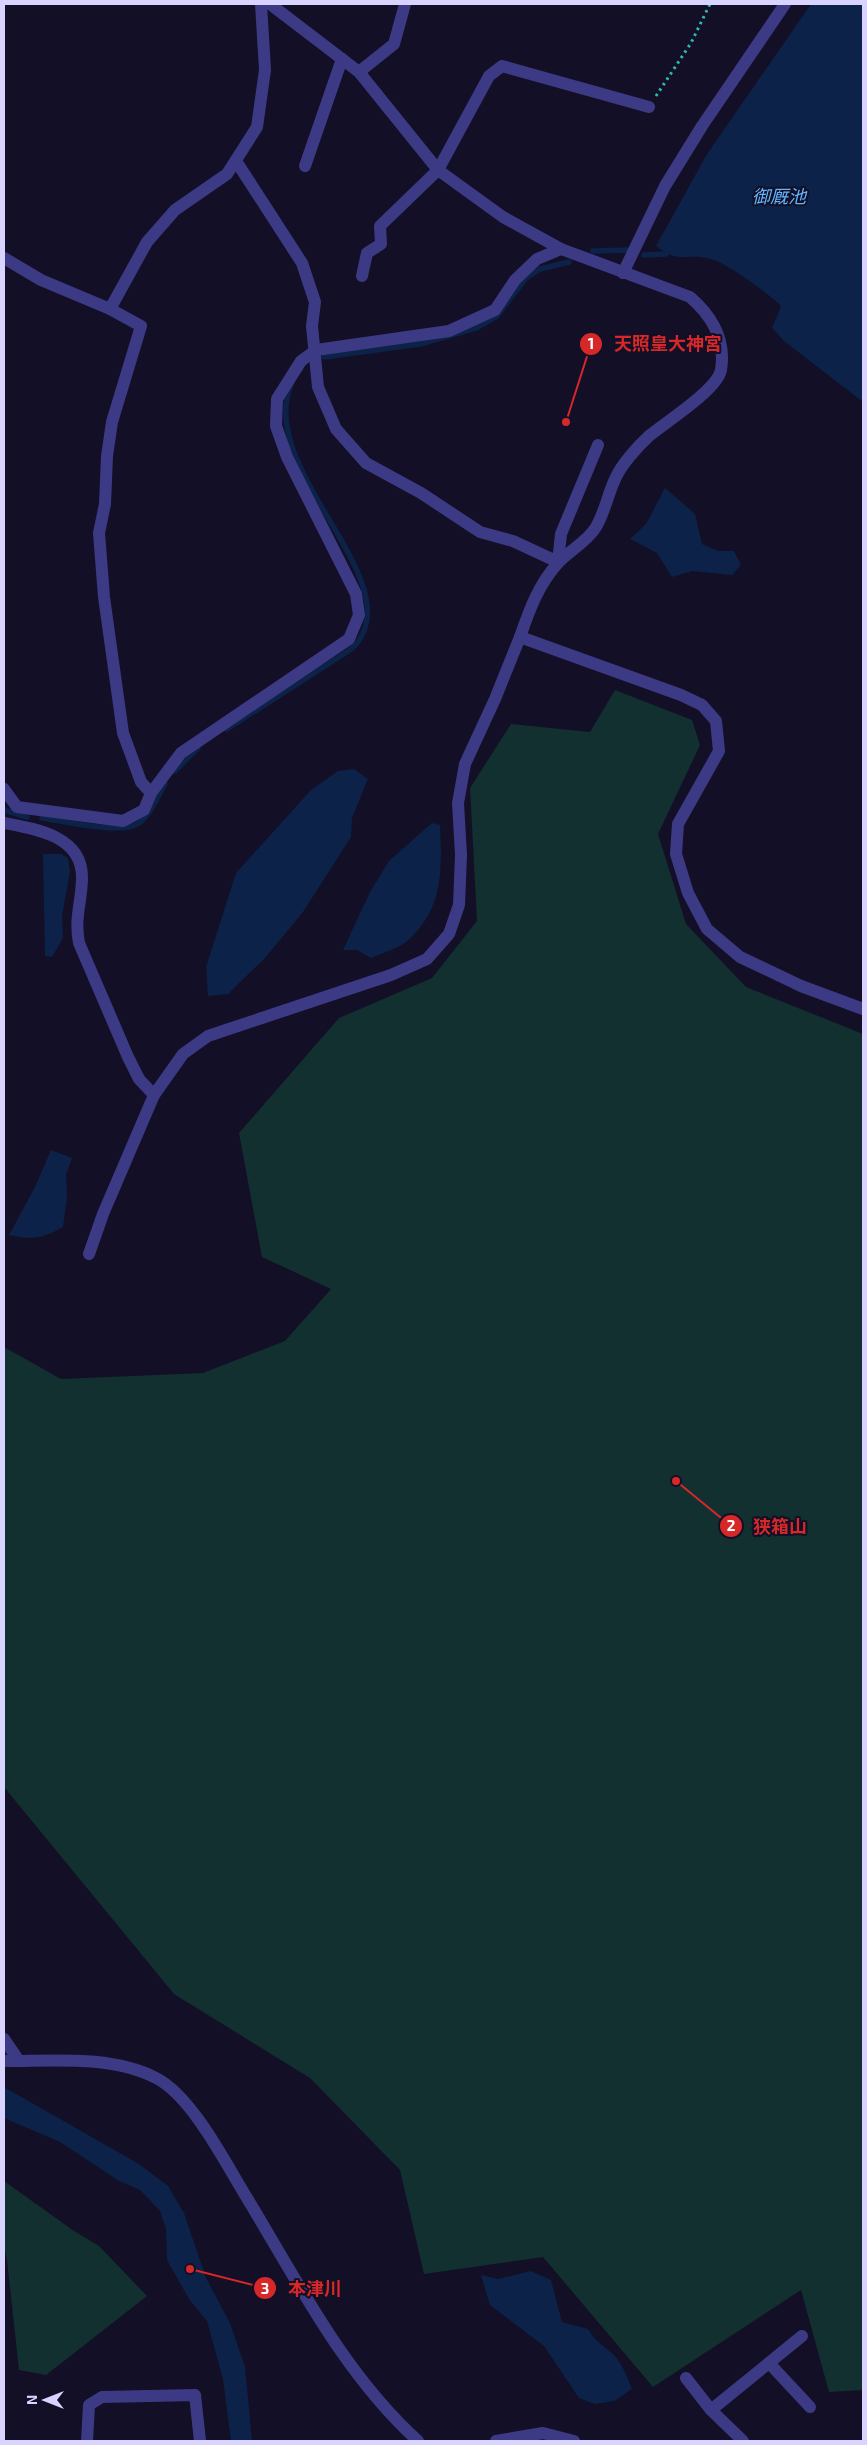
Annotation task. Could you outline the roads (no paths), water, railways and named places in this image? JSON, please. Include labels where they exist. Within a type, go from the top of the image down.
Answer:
[{"type":"street","points":[[110,309],[147,242],[175,210],[228,174],[256,126],[265,70],[261,4]]},
{"type":"street","points":[[89,1254],[103,1214],[154,1095],[184,1054],[208,1036],[391,975],[426,959],[449,934],[459,905],[461,855],[458,803],[464,764],[495,699],[530,608],[545,578],[558,562],[596,528],[616,475],[645,440],[706,393],[721,372],[721,351],[717,328],[704,310],[690,297],[561,250],[503,217],[438,170],[359,72],[270,4]]},
{"type":"street","points":[[359,72],[394,44],[405,4]]},
{"type":"street","points":[[624,273],[665,186],[702,126],[785,4]]},
{"type":"street","points":[[305,166],[342,59]]},
{"type":"street","points":[[362,276],[367,253],[381,244],[380,226],[438,170],[489,76],[502,66],[649,107]]},
{"type":"street","points":[[236,161],[302,263],[316,302],[312,326],[316,350],[318,387],[336,429],[366,463],[421,493],[480,532],[513,541],[558,562]]},
{"type":"street","points":[[4,790],[17,807],[123,820],[144,810],[152,794],[181,753],[349,639],[359,615],[356,594],[287,457],[276,426],[277,399],[280,393],[301,360],[316,350],[449,331],[495,310],[521,275],[537,259],[561,250]]},
{"type":"street","points":[[4,258],[41,280],[110,309],[141,326],[112,422],[105,504],[99,533],[100,560],[123,733],[141,782],[152,794]]},
{"type":"street","points":[[558,562],[561,534],[598,445]]},
{"type":"street","points":[[520,638],[681,695],[702,705],[716,722],[719,750],[678,824],[676,854],[688,893],[707,929],[740,957],[801,986],[863,1009]]},
{"type":"street","points":[[4,823],[33,828],[64,840],[78,856],[82,876],[76,924],[79,942],[139,1079],[154,1095]]},
{"type":"street","points":[[4,2039],[11,2061],[114,2064],[135,2069],[158,2078],[176,2093],[206,2131],[338,2347],[366,2387],[395,2420],[418,2441]]},
{"type":"street","points":[[711,2410],[802,2336]]},
{"type":"street","points":[[769,2363],[810,2407]]},
{"type":"street","points":[[686,2378],[711,2410],[743,2441]]},
{"type":"street","points":[[87,2441],[90,2405],[102,2397],[194,2395],[200,2441]]},
{"type":"street","points":[[496,2441],[543,2433],[574,2441]]},
{"type":"water","name":"御厩池","points":[[811,4],[863,4],[863,402],[784,341],[772,328],[781,306],[757,286],[719,262],[703,257],[677,257],[664,252],[656,246],[707,154]]},
{"type":"water","points":[[665,488],[695,514],[702,544],[718,551],[734,551],[741,565],[732,575],[692,571],[672,577],[657,553],[630,539],[646,524]]},
{"type":"water","points":[[354,769],[368,779],[352,818],[351,837],[303,912],[265,958],[228,994],[208,996],[206,967],[236,873],[311,790],[338,771]]},
{"type":"water","points":[[432,823],[440,825],[441,857],[438,888],[428,916],[406,942],[394,949],[371,958],[357,950],[343,950],[370,892],[389,861]]},
{"type":"water","points":[[43,854],[61,854],[68,858],[70,871],[62,916],[63,938],[52,957],[45,956]]},
{"type":"water","points":[[51,1150],[72,1158],[66,1175],[67,1198],[63,1227],[49,1234],[37,1237],[24,1238],[9,1235],[36,1185]]},
{"type":"water","points":[[4,2087],[139,2164],[168,2186],[184,2213],[206,2278],[230,2323],[245,2367],[252,2441],[231,2441],[223,2379],[207,2321],[189,2299],[167,2260],[166,2229],[160,2211],[140,2190],[119,2181],[60,2142],[4,2118]]},
{"type":"water","points":[[531,2271],[551,2280],[562,2322],[588,2329],[616,2358],[632,2389],[614,2401],[595,2404],[579,2398],[544,2346],[490,2305],[481,2275],[498,2279]]},
{"type":"waterway","points":[[593,251],[629,250]]},
{"type":"waterway","points":[[644,255],[666,254]]},
{"type":"waterway","points":[[324,357],[420,344],[476,328],[497,316],[526,278],[540,269],[569,262]]},
{"type":"waterway","points":[[227,729],[346,653],[357,643],[367,617],[363,587],[349,555],[310,486],[294,451],[286,417],[291,385]]},
{"type":"waterway","points":[[175,771],[198,748]]},
{"type":"waterway","points":[[42,818],[106,827],[119,828],[131,826],[143,820],[154,805],[165,784]]},
{"type":"waterway","points":[[4,810],[27,817]]},
{"type":"place","name":"天照皇大神宮","points":[[566,422]]},
{"type":"place","name":"狭箱山","points":[[676,1481]]},
{"type":"place","name":"本津川","points":[[190,2269]]}]
